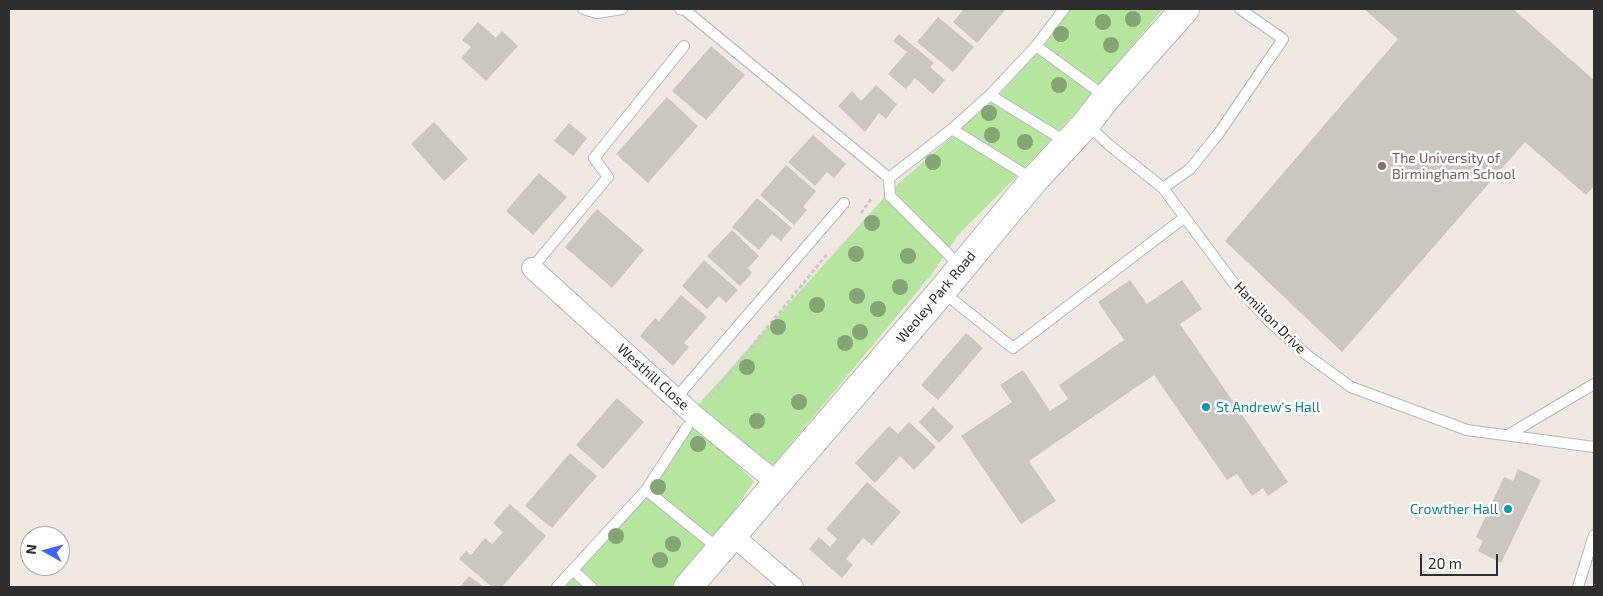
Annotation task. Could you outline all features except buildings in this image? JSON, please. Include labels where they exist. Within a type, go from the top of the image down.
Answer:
[{"type":"street","name":"Weoley Park Road","points":[[688,587],[942,291],[1034,180],[1185,9]]},
{"type":"street","name":"Westhill Close","points":[[532,268],[676,398],[691,421],[777,483]]},
{"type":"street","points":[[725,542],[793,587]]},
{"type":"lane","points":[[583,9],[597,13],[622,9]]},
{"type":"lane","points":[[680,9],[685,10],[889,178],[890,196],[961,267]]},
{"type":"lane","points":[[889,178],[952,129],[990,95],[1036,46],[1064,9]]},
{"type":"lane","points":[[1163,188],[1190,169],[1219,133],[1282,39],[1240,9]]},
{"type":"lane","points":[[532,268],[608,177],[594,158],[684,46]]},
{"type":"lane","points":[[1036,46],[1106,98]]},
{"type":"lane","name":"Hamilton Drive","points":[[990,95],[1077,133],[1108,144],[1163,188],[1232,280],[1269,321],[1307,355],[1351,387],[1467,430],[1594,447]]},
{"type":"lane","points":[[952,129],[1034,180]]},
{"type":"lane","points":[[676,398],[844,203]]},
{"type":"lane","points":[[942,291],[1013,348],[1185,217]]},
{"type":"lane","points":[[1508,435],[1594,384]]},
{"type":"lane","points":[[557,587],[646,490],[691,421]]},
{"type":"lane","points":[[646,490],[725,542]]},
{"type":"lane","points":[[1578,587],[1594,535]]},
{"type":"lane","points":[[573,570],[591,587]]},
{"type":"path","points":[[858,216],[889,178]]},
{"type":"path","points":[[691,421],[833,247]]},
{"type":"green space","points":[[1071,9],[1163,9],[1077,111],[1015,178],[958,235],[931,275],[773,465],[696,407],[891,190],[994,100],[1040,50]]},
{"type":"green space","points":[[691,427],[700,429],[754,481],[717,536],[676,587],[560,587]]},
{"type":"place","name":"The University of Birmingham School","points":[[1382,166]]},
{"type":"place","name":"St Andrew's Hall","points":[[1206,407]]},
{"type":"place","name":"Crowther Hall","points":[[1508,509]]}]
